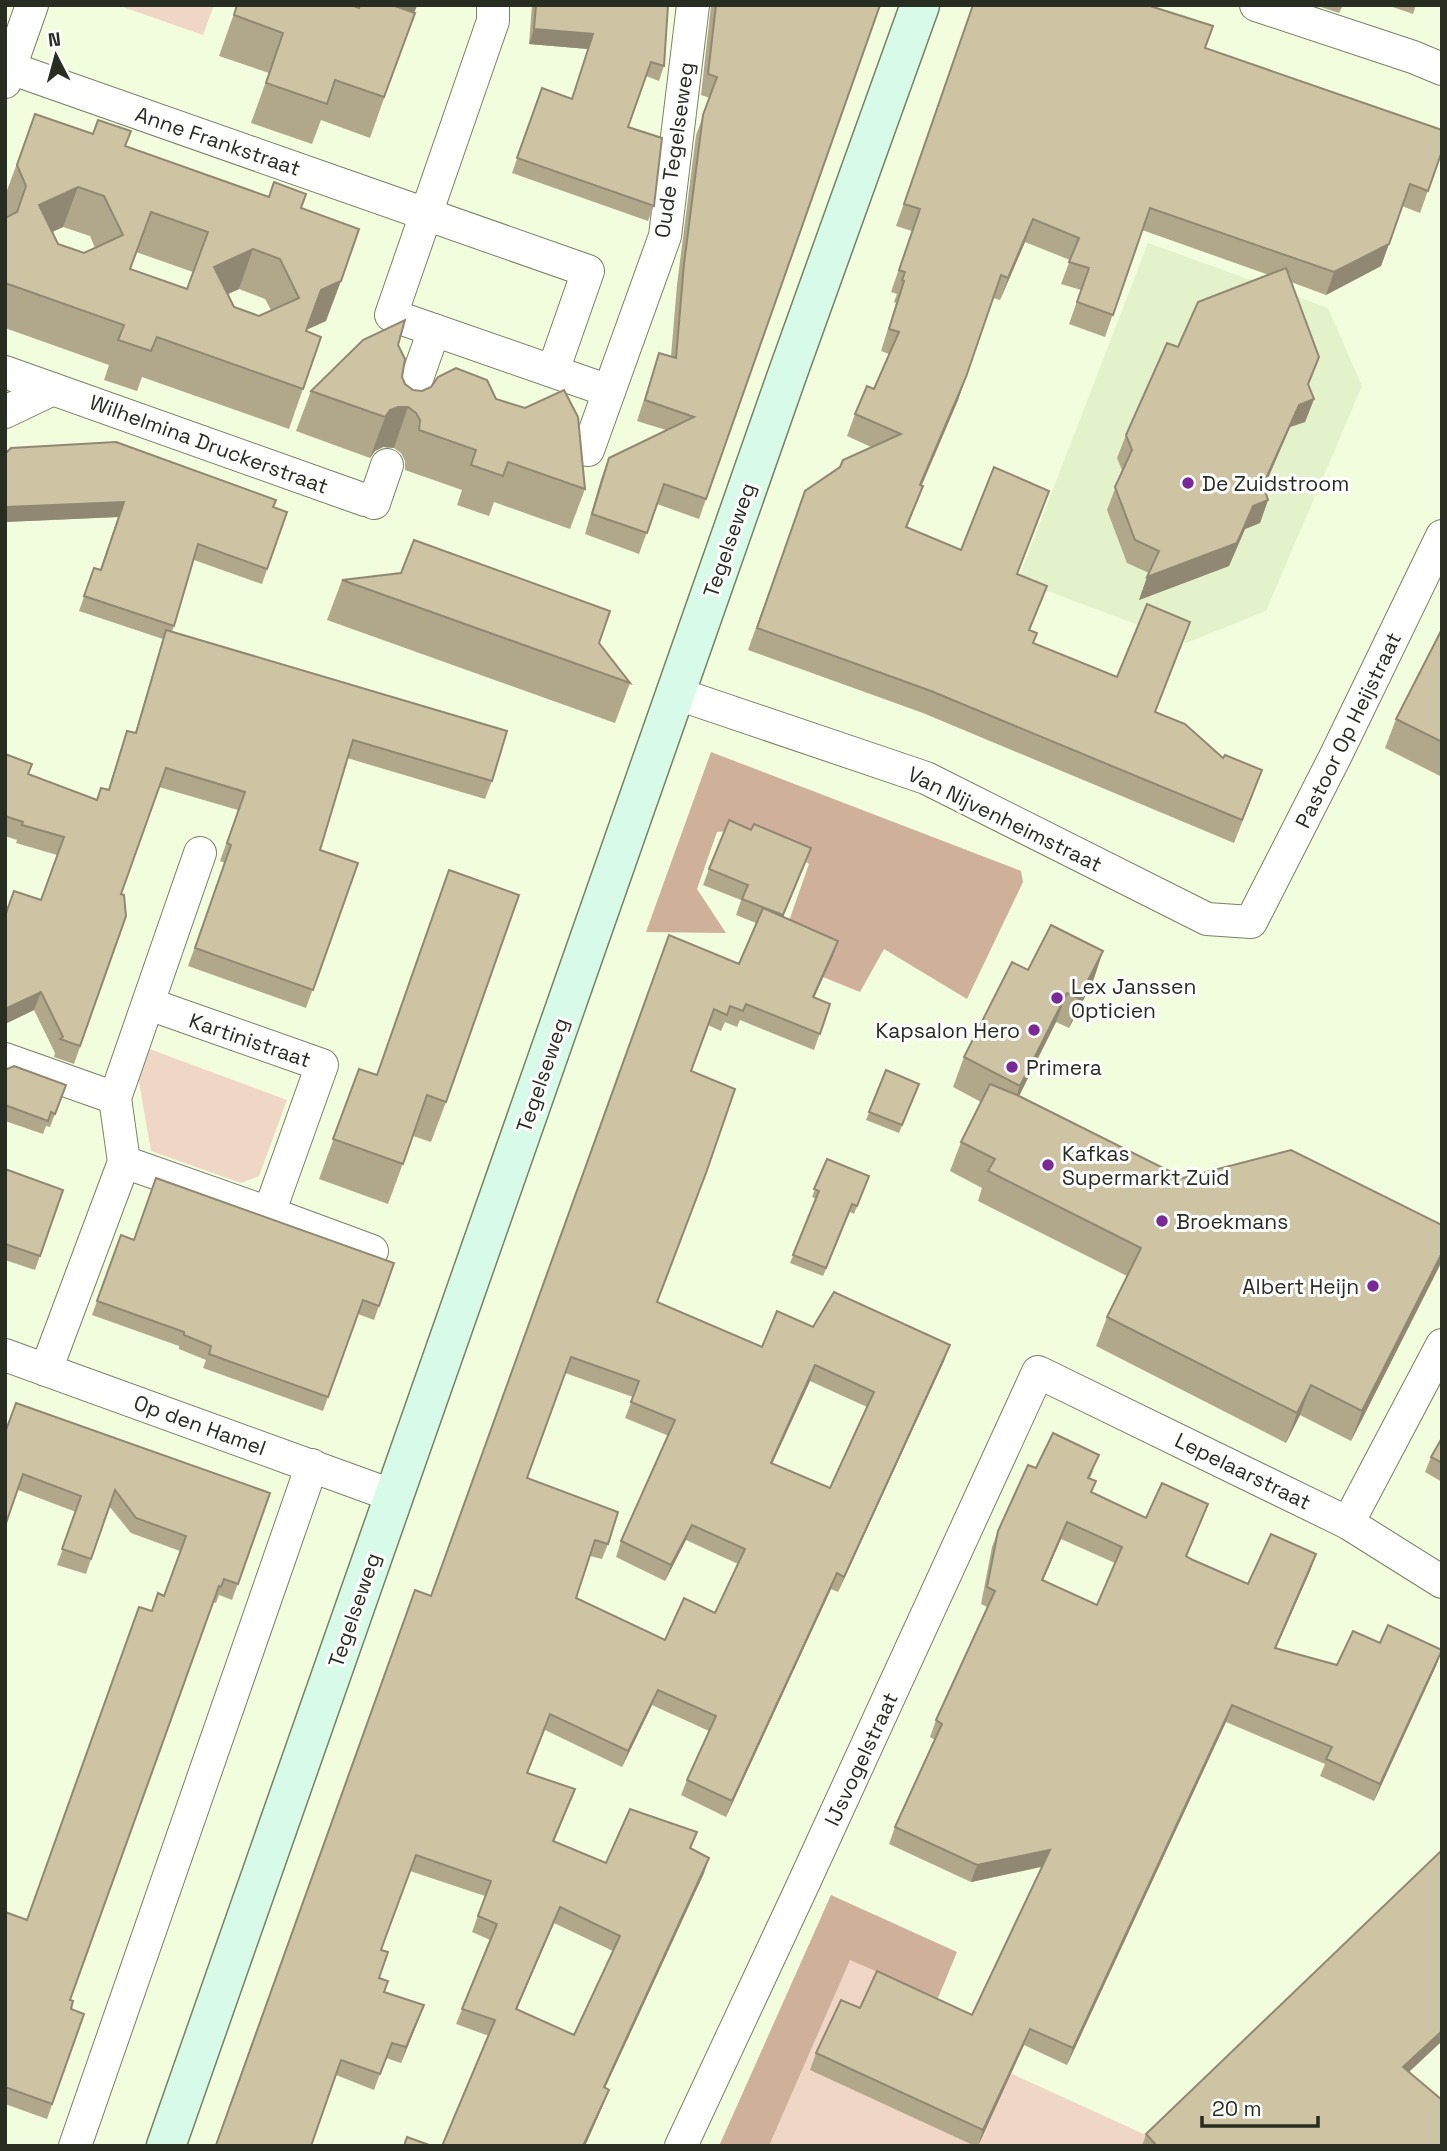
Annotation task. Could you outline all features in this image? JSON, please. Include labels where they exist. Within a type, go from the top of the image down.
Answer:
[{"type":"street","name":"Anne Frankstraat","points":[[32,5],[8,75],[426,213],[587,271],[554,371]]},
{"type":"street","points":[[494,5],[492,21],[391,315],[609,391]]},
{"type":"street","name":"Oude Tegelseweg","points":[[588,450],[665,236],[694,5]]},
{"type":"street","name":"Tegelseweg","points":[[166,2146],[675,693],[920,5]]},
{"type":"street","points":[[1256,5],[1442,69]]},
{"type":"street","points":[[405,413],[434,330]]},
{"type":"street","name":"Wilhelmina Druckerstraat","points":[[5,372],[369,502],[387,465]]},
{"type":"street","points":[[5,412],[53,388]]},
{"type":"street","name":"Pastoor Op Heijstraat","points":[[1251,922],[1336,755],[1442,536]]},
{"type":"street","name":"Van Nijvenheimstraat","points":[[675,693],[926,778],[1207,919],[1251,922]]},
{"type":"street","points":[[46,1370],[124,1162],[115,1098],[200,853]]},
{"type":"street","name":"Kartinistraat","points":[[149,1004],[322,1065],[269,1213]]},
{"type":"street","points":[[5,1059],[115,1098]]},
{"type":"street","points":[[124,1162],[372,1251]]},
{"type":"street","points":[[1348,1523],[1442,1345]]},
{"type":"street","name":"Op den Hamel","points":[[5,1355],[394,1496]]},
{"type":"street","name":"Lepelaarstraat","points":[[1038,1372],[1348,1523],[1442,1582]]},
{"type":"street","name":"IJsvogelstraat","points":[[681,2146],[802,1889],[1038,1372]]},
{"type":"street","points":[[75,2146],[312,1465]]},
{"type":"shaded area","points":[[214,5],[203,35],[123,7]]},
{"type":"shaded area","name":"De Zuidstroom","points":[[1148,243],[1328,308],[1362,386],[1266,611],[1186,643],[1018,580]]},
{"type":"shaded area","points":[[711,752],[1021,871],[1023,882],[967,999],[884,949],[860,992],[776,958],[809,864],[761,829],[717,832],[697,889],[726,933],[646,932]]},
{"type":"shaded area","points":[[147,1048],[287,1100],[259,1176],[241,1183],[151,1151],[138,1076]]},
{"type":"shaded area","points":[[831,1895],[957,1952],[938,1998],[850,1960],[769,2146],[719,2146]]},
{"type":"shaded area","points":[[850,1959],[938,1998],[929,2036],[1170,2146],[769,2146]]},
{"type":"building","points":[[237,5],[351,5],[359,8],[360,5],[392,5],[415,13],[384,97],[335,80],[327,104],[266,83],[283,33],[234,15]]},
{"type":"building","points":[[536,5],[668,5],[664,66],[651,62],[628,127],[662,138],[654,206],[517,158],[542,88],[572,99],[593,34],[534,29]]},
{"type":"building","points":[[716,5],[880,5],[706,499],[664,484],[647,533],[592,514],[609,458],[694,417],[645,400],[659,353],[676,358],[684,264],[703,115],[717,77],[708,74]]},
{"type":"building","points":[[973,5],[1147,5],[1213,26],[1205,48],[1442,130],[1442,151],[1428,191],[1410,184],[1389,244],[1334,272],[1150,208],[1113,315],[1077,302],[1089,268],[1069,262],[1079,238],[1033,219],[1008,278],[1001,275],[966,377],[920,485],[923,486],[906,527],[961,550],[994,467],[1049,491],[1017,574],[1047,586],[1029,630],[1037,633],[1033,643],[1117,677],[1147,604],[1190,622],[1155,712],[1185,724],[1223,758],[1225,755],[1262,770],[1242,820],[931,691],[757,628],[805,491],[840,467],[843,460],[901,434],[855,414],[867,386],[874,389],[899,332],[889,329],[904,281],[905,272],[899,270],[920,209],[904,204]]},
{"type":"building","points":[[35,114],[93,134],[98,120],[131,131],[125,146],[269,197],[274,182],[306,194],[301,208],[359,229],[341,281],[321,290],[306,331],[321,337],[303,389],[157,337],[151,351],[118,340],[124,325],[5,283],[5,218],[17,212],[26,186],[17,165]],"holes":[[[78,187],[104,196],[123,235],[84,253],[58,244],[39,205]],[[151,212],[208,232],[187,289],[130,269]],[[253,249],[280,259],[299,298],[259,316],[234,307],[214,267]]]},
{"type":"building","points":[[1286,268],[1319,357],[1308,384],[1314,399],[1299,405],[1263,485],[1268,500],[1253,506],[1237,543],[1147,577],[1159,551],[1135,540],[1115,487],[1132,450],[1126,435],[1167,343],[1178,347],[1198,302]]},
{"type":"building","points":[[405,320],[398,345],[405,359],[402,377],[405,384],[413,390],[422,391],[431,387],[438,377],[456,368],[487,380],[496,399],[525,408],[564,390],[578,417],[585,489],[508,462],[503,476],[471,465],[476,450],[419,430],[420,420],[408,407],[390,410],[385,417],[311,391],[363,340]]},
{"type":"building","points":[[116,442],[276,500],[273,507],[287,512],[267,569],[198,544],[174,626],[84,596],[94,568],[101,570],[124,502],[5,507],[5,454],[11,448]]},
{"type":"building","points":[[414,540],[610,611],[599,643],[630,683],[342,580],[401,573]]},
{"type":"building","points":[[1442,629],[1442,742],[1396,719]]},
{"type":"building","points":[[166,630],[507,731],[492,781],[353,740],[320,850],[358,863],[313,990],[195,948],[231,845],[227,843],[245,792],[166,768],[121,894],[124,895],[126,916],[80,1046],[60,1039],[63,1037],[41,992],[5,1009],[5,916],[14,891],[41,900],[64,837],[22,825],[23,822],[5,816],[5,754],[32,764],[28,774],[97,800],[101,788],[109,790],[127,731],[136,733]]},
{"type":"building","points":[[729,820],[751,830],[754,824],[811,848],[783,915],[742,899],[748,885],[709,869]]},
{"type":"building","points":[[449,870],[519,895],[446,1102],[427,1095],[403,1164],[333,1139],[359,1069],[377,1075]]},
{"type":"building","points":[[763,908],[838,941],[813,997],[830,1004],[820,1034],[746,1004],[743,1011],[730,1006],[727,1015],[714,1009],[691,1071],[735,1089],[657,1302],[762,1347],[777,1311],[813,1327],[834,1292],[950,1345],[844,1577],[837,1573],[732,1801],[687,1780],[716,1716],[658,1690],[628,1751],[550,1714],[527,1773],[575,1789],[553,1841],[606,1863],[630,1809],[697,1832],[690,1848],[709,1858],[604,2087],[609,2090],[583,2146],[442,2146],[495,2020],[462,2009],[497,1924],[478,1916],[491,1881],[416,1855],[381,1950],[388,1952],[379,1978],[388,1981],[384,1992],[424,2005],[406,2047],[392,2043],[380,2074],[341,2060],[311,2146],[216,2145],[415,1590],[431,1596],[669,935],[739,964]],"holes":[[[571,1357],[639,1381],[631,1402],[675,1420],[621,1541],[671,1565],[692,1525],[745,1549],[715,1613],[684,1598],[665,1640],[576,1598],[595,1540],[608,1544],[618,1512],[527,1478]],[[815,1365],[874,1392],[830,1488],[771,1463]],[[560,1907],[620,1936],[574,2035],[516,2009]]]},
{"type":"building","points":[[1051,925],[1103,951],[1079,998],[1067,993],[1020,1086],[964,1057],[1012,962],[1028,970]]},
{"type":"building","points":[[14,1066],[66,1085],[55,1114],[51,1112],[48,1121],[5,1105],[5,1070]]},
{"type":"building","points":[[886,1070],[919,1084],[902,1125],[869,1112]]},
{"type":"building","points":[[990,1084],[1183,1178],[1291,1150],[1442,1225],[1442,1253],[1362,1411],[1311,1385],[1297,1413],[1107,1317],[1141,1248],[988,1171],[995,1159],[961,1142]]},
{"type":"building","points":[[827,1159],[869,1176],[857,1206],[852,1204],[826,1268],[793,1255],[819,1191],[814,1189]]},
{"type":"building","points":[[5,1169],[63,1190],[40,1256],[5,1244]]},
{"type":"building","points":[[156,1178],[394,1263],[379,1306],[363,1300],[328,1397],[209,1354],[211,1346],[184,1335],[184,1332],[97,1301],[121,1235],[134,1240]]},
{"type":"building","points":[[16,1403],[270,1493],[238,1584],[224,1579],[221,1587],[219,1586],[70,2000],[73,2001],[71,2009],[84,2014],[52,2104],[5,2087],[5,1912],[27,1920],[139,1607],[152,1611],[158,1593],[164,1596],[186,1536],[136,1518],[115,1490],[91,1559],[62,1549],[81,1496],[23,1474],[5,1526],[5,1433]]},
{"type":"building","points":[[1053,1433],[1099,1455],[1088,1478],[1096,1481],[1091,1492],[1146,1518],[1162,1483],[1208,1504],[1186,1556],[1248,1584],[1271,1534],[1316,1554],[1275,1648],[1337,1665],[1353,1631],[1380,1643],[1388,1625],[1442,1650],[1380,1784],[1326,1759],[1332,1747],[1232,1705],[1073,2048],[1030,2029],[983,2130],[816,2053],[841,2000],[860,2008],[877,1971],[972,2015],[1050,1850],[977,1865],[895,1827],[942,1724],[936,1720],[995,1591],[987,1587],[998,1531],[1028,1465],[1036,1468]],"holes":[[[1067,1522],[1122,1547],[1097,1605],[1042,1580]]]},
{"type":"building","points":[[1442,1438],[1442,1463],[1431,1457]]},
{"type":"building","points":[[1442,1850],[1442,2031],[1403,2067],[1442,2100],[1442,2146],[1157,2146],[1146,2134]]},
{"type":"building","points":[[407,2137],[432,2146],[404,2146]]},
{"type":"place","name":"De Zuidstroom","points":[[1188,483]]},
{"type":"place","name":"Lex Janssen Opticien","points":[[1057,998]]},
{"type":"place","name":"Kapsalon Hero","points":[[1034,1030]]},
{"type":"place","name":"Primera","points":[[1012,1067]]},
{"type":"place","name":"Kafkas Supermarkt Zuid","points":[[1048,1165]]},
{"type":"place","name":"Broekmans","points":[[1162,1221]]},
{"type":"place","name":"Albert Heijn","points":[[1373,1286]]}]
